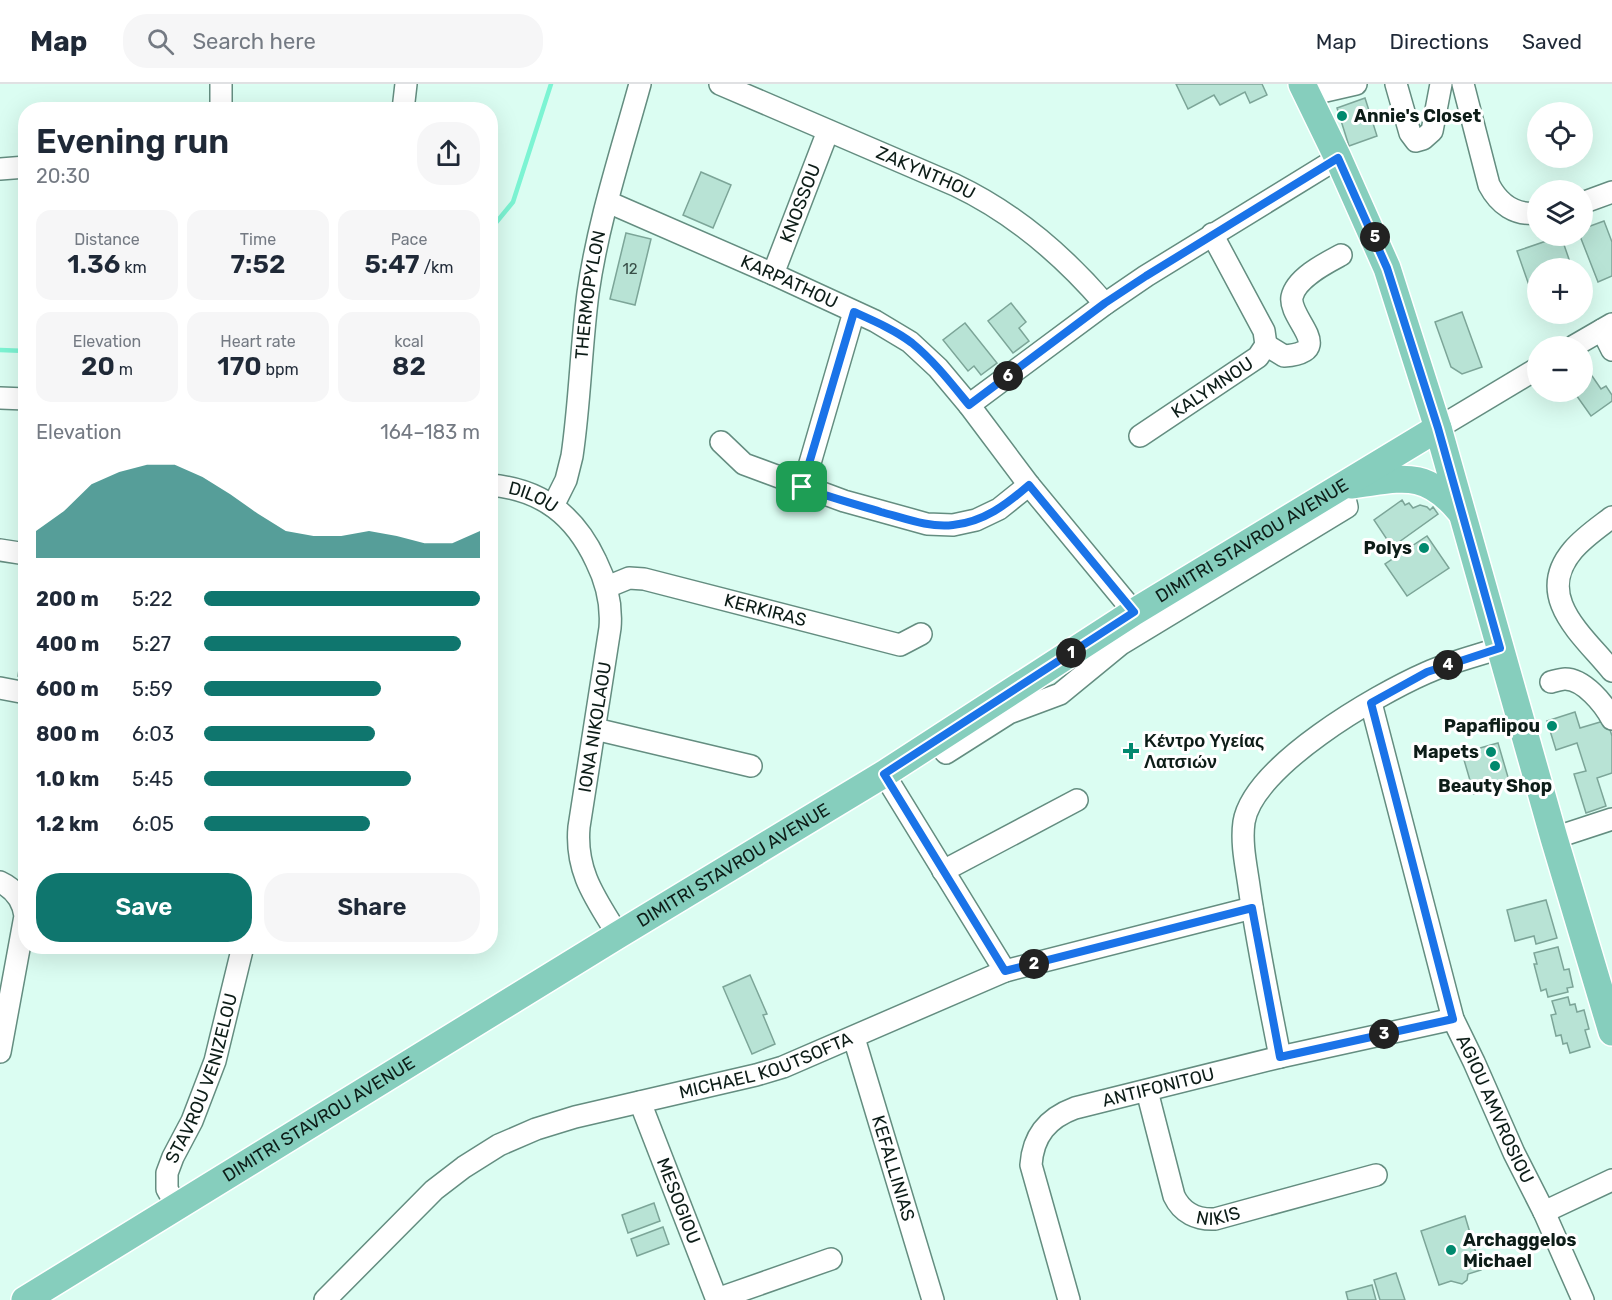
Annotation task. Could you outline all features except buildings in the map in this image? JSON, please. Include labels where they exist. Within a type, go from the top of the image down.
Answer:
[{"type":"main road","points":[[1305,90],[1387,268],[1438,428],[1554,838],[1612,1032]]},
{"type":"main road","name":"DIMITRI STAVROU AVENUE","points":[[26,1300],[884,774],[1134,612],[1438,428]]},
{"type":"main road","points":[[1342,486],[1401,480],[1427,482],[1443,493],[1462,515]]},
{"type":"street","points":[[221,84],[221,102]]},
{"type":"street","points":[[404,102],[406,84]]},
{"type":"street","name":"THERMOPYLON","points":[[553,506],[566,480],[572,456],[588,293],[608,202],[640,84]]},
{"type":"street","name":"ZAKYNTHOU","points":[[720,84],[955,185],[1001,210],[1062,257],[1105,303]]},
{"type":"street","points":[[1305,90],[1356,84]]},
{"type":"street","points":[[1396,84],[1410,133],[1416,141],[1423,139],[1432,131],[1441,84]]},
{"type":"street","points":[[1463,84],[1489,185],[1495,197],[1504,205],[1527,214]]},
{"type":"street","name":"KNOSSOU","points":[[773,274],[828,131]]},
{"type":"street","points":[[969,405],[1105,303],[1212,234],[1338,158]]},
{"type":"street","points":[[0,169],[18,168]]},
{"type":"street","points":[[1593,199],[1612,192]]},
{"type":"street","name":"KARPATHOU","points":[[608,202],[875,321],[910,342],[938,368],[969,405],[1029,485],[1134,612]]},
{"type":"street","name":"KALYMNOU","points":[[1140,436],[1258,357],[1266,345],[1264,331],[1212,234]]},
{"type":"street","points":[[1266,345],[1284,356],[1302,353],[1308,347],[1309,340],[1292,304],[1292,295],[1316,268],[1341,255]]},
{"type":"street","points":[[802,487],[854,312]]},
{"type":"street","points":[[1591,336],[1607,327],[1612,350]]},
{"type":"street","points":[[1438,428],[1527,375]]},
{"type":"street","points":[[0,398],[18,399]]},
{"type":"street","points":[[722,442],[744,464],[802,487],[915,521],[939,525],[953,525],[988,515],[1008,503],[1029,485]]},
{"type":"street","name":"DILOU","points":[[498,486],[525,492],[553,506],[570,519]]},
{"type":"street","points":[[935,741],[946,753],[1009,713],[1060,694],[1121,644],[1347,507],[1342,486]]},
{"type":"street","points":[[1612,517],[1575,547],[1560,573],[1557,588],[1560,604],[1567,615],[1612,671]]},
{"type":"street","name":"IONA NIKOLAOU","points":[[570,519],[594,556],[607,587],[611,608],[610,628],[579,827],[579,856],[589,886],[618,935]]},
{"type":"street","points":[[0,550],[18,553]]},
{"type":"street","name":"KERKIRAS","points":[[607,587],[629,578],[652,580],[900,645],[921,634]]},
{"type":"street","points":[[1280,1057],[1252,908],[1243,833],[1249,804],[1261,787],[1291,757],[1371,703],[1427,672],[1500,648]]},
{"type":"street","points":[[1551,682],[1566,679],[1585,687],[1605,706],[1612,719]]},
{"type":"street","points":[[0,688],[18,691]]},
{"type":"street","name":"AGIOU AMVROSIOU","points":[[1371,703],[1453,1019],[1583,1300]]},
{"type":"street","points":[[595,729],[751,766]]},
{"type":"street","points":[[884,774],[1005,971]]},
{"type":"street","points":[[944,871],[1077,800]]},
{"type":"street","points":[[1554,838],[1612,819]]},
{"type":"street","points":[[0,882],[9,887],[18,897]]},
{"type":"street","name":"MICHAEL KOUTSOFTA","points":[[325,1300],[434,1190],[481,1156],[517,1136],[544,1126],[765,1072],[854,1038],[1005,971],[1252,908]]},
{"type":"street","points":[[0,1052],[18,954]]},
{"type":"street","name":"STAVROU VENIZELOU","points":[[177,1207],[167,1189],[167,1173],[192,1121],[215,1061],[241,954]]},
{"type":"street","name":"ANTIFONITOU","points":[[1069,1300],[1032,1172],[1035,1143],[1049,1122],[1065,1112],[1280,1057],[1453,1019]]},
{"type":"street","name":"KEFALLINIAS","points":[[854,1038],[933,1300]]},
{"type":"street","name":"NIKIS","points":[[1147,1091],[1174,1196],[1181,1207],[1196,1218],[1215,1219],[1376,1174]]},
{"type":"street","name":"MESOGIOU","points":[[640,1102],[717,1299]]},
{"type":"street","points":[[1544,1212],[1612,1180]]},
{"type":"street","points":[[717,1299],[831,1259]]},
{"type":"waterway","points":[[498,220],[513,202],[551,84]]},
{"type":"waterway","points":[[0,350],[18,351]]},
{"type":"place","name":"Annie's Closet","points":[[1342,116]]},
{"type":"place","name":"Polys","points":[[1424,548]]},
{"type":"place","name":"Papaflipou","points":[[1552,726]]},
{"type":"place","name":"Κέντρο Υγείας Λατσιών","points":[[1131,751]]},
{"type":"place","name":"Mapets","points":[[1491,752]]},
{"type":"place","name":"Beauty Shop","points":[[1495,766]]},
{"type":"place","name":"Archaggelos Michael","points":[[1451,1250]]},
{"type":"route","points":[[1338,158],[1387,268],[1422,374],[1500,648],[1427,672],[1371,703],[1453,1019],[1280,1057],[1252,908],[1005,971],[884,774],[1134,612],[1029,485],[1008,503],[988,515],[953,525],[915,521],[802,487],[854,312],[875,321],[910,342],[938,368],[969,405],[1105,303],[1182,252],[1338,158]]}]
